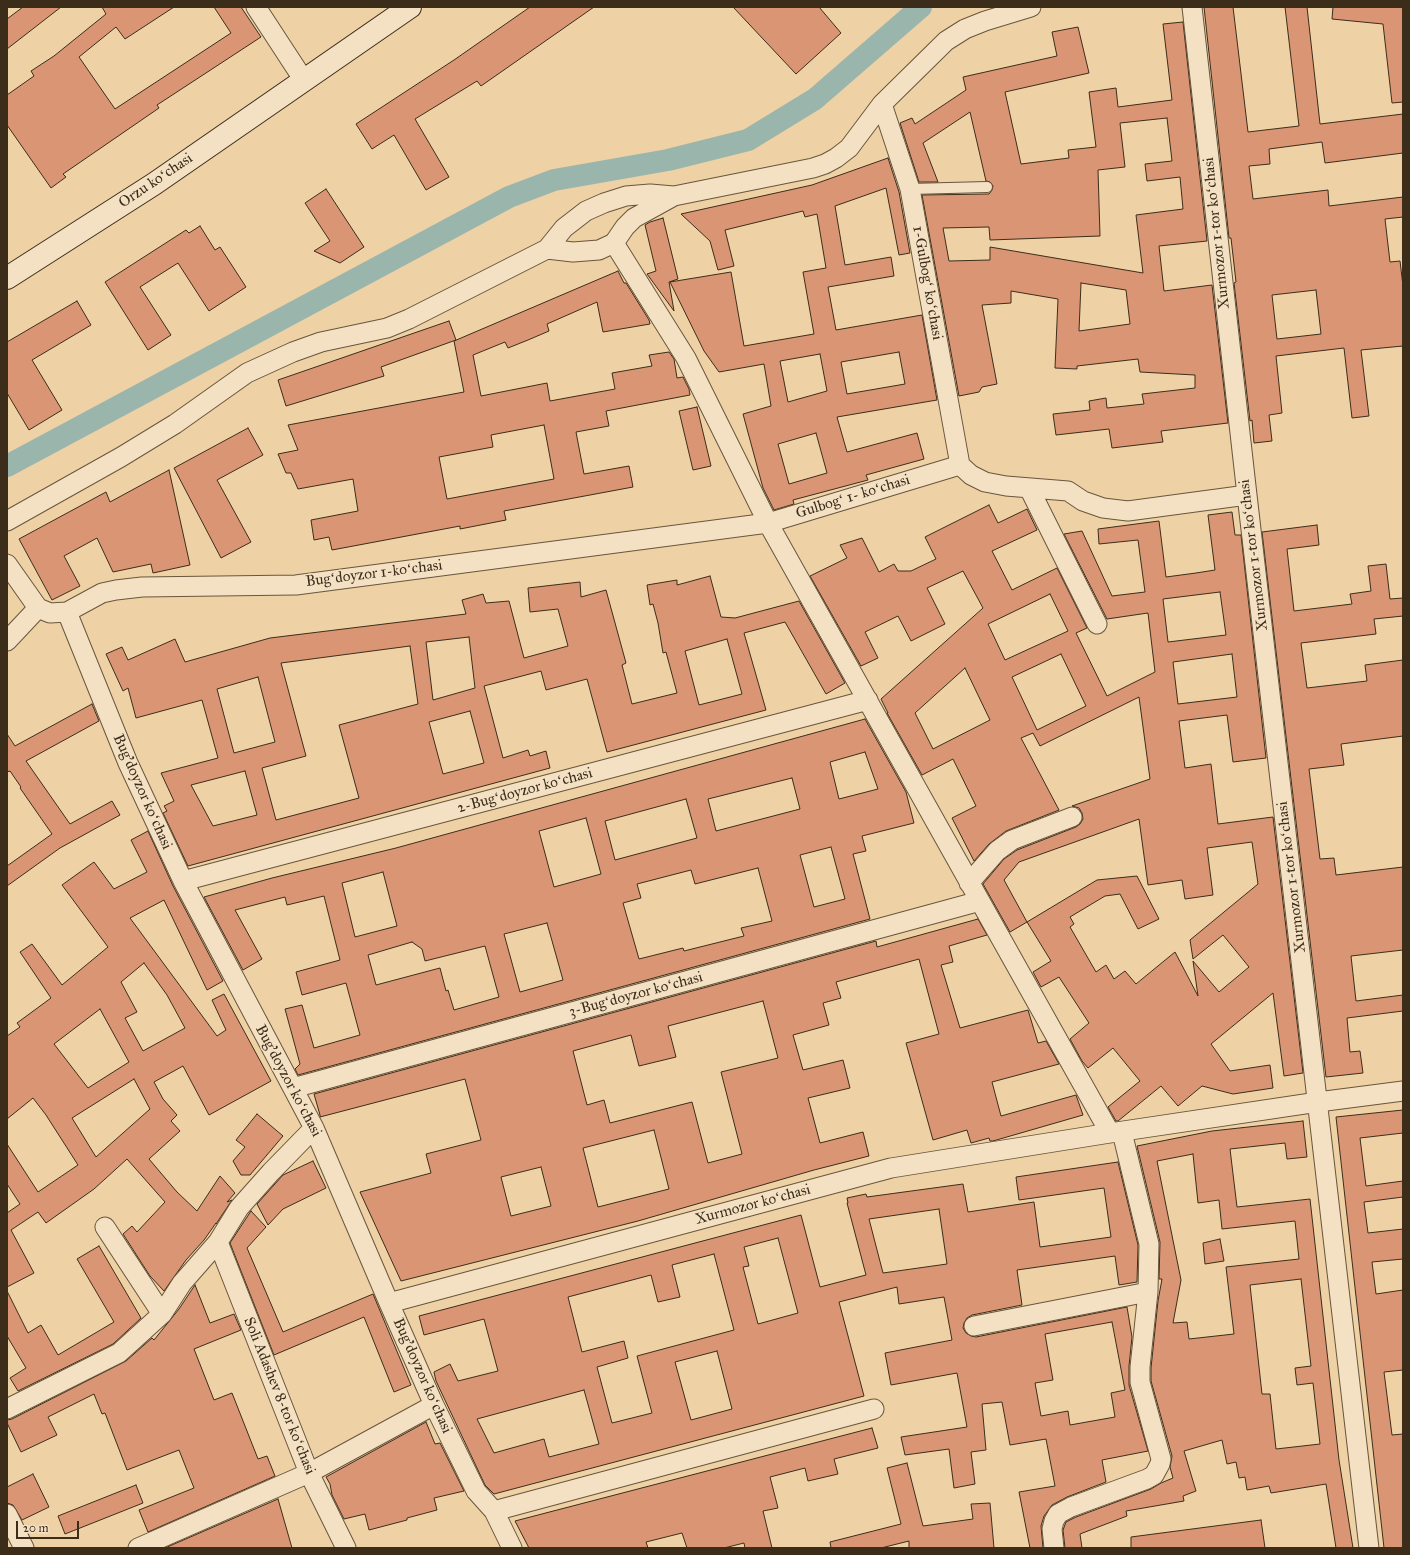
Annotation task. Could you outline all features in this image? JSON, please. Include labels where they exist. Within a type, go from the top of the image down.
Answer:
[{"type":"street","points":[[256,7],[303,79]]},
{"type":"street","points":[[7,521],[121,457],[175,424],[247,373],[293,352],[321,342],[388,328],[409,319],[547,249],[564,228],[586,211],[604,203],[626,196],[650,194],[674,196],[813,168],[825,164],[836,158],[848,148],[882,104],[946,41],[978,24],[1031,7]]},
{"type":"street","name":"Xurmozor 1-tor koʻchasi","points":[[1192,7],[1369,1548]]},
{"type":"street","name":"Orzu koʻchasi","points":[[7,278],[154,184],[398,11]]},
{"type":"street","name":"1-Gulbogʻ koʻchasi","points":[[882,104],[910,189],[960,465]]},
{"type":"street","points":[[547,249],[573,252],[599,250],[614,243],[625,227],[634,218],[674,196]]},
{"type":"street","points":[[614,243],[686,358],[768,523],[969,883],[1116,1133],[1149,1244],[1148,1292],[1140,1367],[1140,1382],[1161,1459],[1154,1475],[1147,1479],[1071,1507],[1058,1514],[1052,1529],[1054,1548]]},
{"type":"street","points":[[960,465],[971,475],[985,482],[1006,486],[1068,491],[1083,501],[1103,508],[1128,511],[1247,495]]},
{"type":"street","name":"Gulbogʻ 1- koʻchasi","points":[[768,523],[960,465]]},
{"type":"street","points":[[1029,488],[1097,624]]},
{"type":"street","name":"Bugʻdoyzor 1-koʻchasi","points":[[38,608],[50,613],[67,612],[102,593],[116,590],[142,587],[296,585],[768,523]]},
{"type":"street","points":[[7,564],[38,608],[7,641]]},
{"type":"street","name":"Bug'doyzor koʻchasi","points":[[67,612],[128,763],[182,881],[314,1128],[434,1405],[476,1491],[494,1512],[512,1548]]},
{"type":"street","name":"2-Bugʻdoyzor koʻchasi","points":[[182,881],[868,700]]},
{"type":"street","points":[[969,883],[998,851],[1012,840],[1072,817]]},
{"type":"street","name":"3-Bugʻdoyzor koʻchasi","points":[[293,1088],[980,901]]},
{"type":"street","name":"Xurmozor koʻchasi","points":[[389,1304],[891,1168],[1318,1102],[1403,1092]]},
{"type":"street","points":[[7,1409],[119,1354],[162,1314],[182,1283],[218,1242],[239,1208],[271,1172],[314,1128]]},
{"type":"street","points":[[105,1227],[162,1314]]},
{"type":"street","name":"Soli Adashev 8-tor koʻchasi","points":[[218,1242],[309,1473],[346,1548]]},
{"type":"street","points":[[974,1326],[1148,1292]]},
{"type":"street","points":[[138,1548],[309,1473],[434,1405]]},
{"type":"street","points":[[494,1512],[874,1409]]},
{"type":"street","points":[[7,1514],[24,1548]]},
{"type":"lane","points":[[910,189],[986,187]]},
{"type":"building","points":[[23,7],[61,7],[7,49],[7,19]]},
{"type":"building","points":[[102,7],[174,7],[125,39],[116,27],[79,57],[115,109],[231,33],[214,7],[241,7],[261,37],[157,105],[159,108],[63,174],[66,177],[51,188],[7,125],[7,95],[34,76],[31,71],[54,56],[106,14]]},
{"type":"building","points":[[530,7],[594,7],[481,86],[477,81],[415,119],[449,177],[426,190],[394,135],[372,149],[356,124],[454,60]]},
{"type":"building","points":[[733,7],[819,7],[841,33],[796,74]]},
{"type":"building","points":[[1204,7],[1233,7],[1248,132],[1299,126],[1285,7],[1307,7],[1320,124],[1403,114],[1403,153],[1325,163],[1322,142],[1269,149],[1270,164],[1249,166],[1253,199],[1328,190],[1329,206],[1403,197],[1403,217],[1385,219],[1390,262],[1400,261],[1403,286],[1403,346],[1361,350],[1369,416],[1352,418],[1344,348],[1276,356],[1282,413],[1269,415],[1272,441],[1254,443],[1252,420],[1250,421],[1234,283],[1236,282],[1231,238],[1229,238]],"holes":[[[1316,290],[1321,334],[1277,339],[1272,295]]]},
{"type":"building","points":[[1333,7],[1403,7],[1403,102],[1392,103],[1383,24],[1332,19]]},
{"type":"building","points":[[1183,22],[1207,241],[1159,246],[1164,291],[1212,285],[1228,423],[1161,431],[1163,442],[1112,448],[1109,429],[1056,435],[1053,414],[1090,410],[1089,401],[1106,398],[1107,408],[1144,404],[1142,394],[1195,388],[1195,375],[1140,372],[1138,359],[1077,366],[1077,369],[1055,368],[1058,299],[1011,291],[1011,303],[982,305],[997,384],[982,387],[979,392],[959,396],[922,195],[989,194],[993,186],[990,182],[986,181],[970,112],[923,143],[938,182],[919,182],[900,123],[912,118],[915,124],[966,90],[963,77],[1057,56],[1052,32],[1078,27],[1089,73],[1005,92],[1021,164],[1069,158],[1068,150],[1096,147],[1089,92],[1116,88],[1118,107],[1172,100],[1163,24]],"holes":[[[1167,118],[1172,161],[1145,164],[1147,181],[1180,177],[1183,209],[1136,215],[1143,273],[990,247],[990,260],[949,261],[943,228],[989,227],[990,240],[1100,236],[1098,170],[1125,167],[1120,123]],[[1081,283],[1126,290],[1130,324],[1079,331]]]},
{"type":"building","points":[[888,158],[899,192],[910,253],[899,255],[886,188],[835,206],[845,265],[891,257],[894,276],[828,287],[836,330],[922,315],[937,400],[837,417],[847,452],[917,433],[924,459],[866,475],[868,480],[793,500],[794,504],[774,510],[763,488],[743,414],[771,406],[764,364],[719,372],[704,351],[670,282],[731,272],[744,346],[814,334],[803,272],[826,268],[817,214],[805,217],[803,211],[725,230],[734,266],[718,270],[710,241],[681,214],[812,185]],"holes":[[[899,352],[905,384],[847,394],[841,362]],[[820,354],[827,391],[788,402],[780,361]],[[816,433],[827,473],[789,484],[778,444]]]},
{"type":"building","points":[[326,189],[364,247],[340,263],[314,251],[330,241],[305,203]]},
{"type":"building","points":[[663,218],[678,279],[669,282],[674,311],[647,274],[656,271],[645,225]]},
{"type":"building","points":[[200,226],[215,250],[220,247],[246,287],[209,311],[178,263],[140,287],[171,335],[148,350],[105,282],[186,230],[189,233]]},
{"type":"building","points":[[618,271],[624,283],[626,283],[649,320],[650,324],[603,332],[597,302],[547,324],[549,331],[528,340],[508,348],[505,342],[473,355],[481,396],[547,383],[550,401],[615,389],[612,373],[652,366],[649,355],[669,352],[674,359],[677,378],[683,377],[689,389],[690,395],[606,411],[609,426],[576,432],[584,474],[629,466],[633,487],[504,511],[506,520],[460,529],[460,526],[332,550],[329,537],[314,540],[311,520],[358,511],[353,479],[298,489],[291,473],[286,473],[278,454],[298,450],[288,425],[464,392],[454,341]],"holes":[[[544,425],[554,479],[447,499],[439,457],[493,447],[491,435]]]},
{"type":"building","points":[[77,301],[91,325],[32,360],[62,410],[29,430],[7,393],[7,342]]},
{"type":"building","points":[[449,321],[456,340],[381,367],[384,376],[286,406],[278,380]]},
{"type":"building","points":[[697,407],[711,466],[693,470],[679,411]]},
{"type":"building","points":[[248,428],[263,455],[217,480],[251,542],[221,558],[174,468]]},
{"type":"building","points":[[169,470],[190,565],[153,573],[151,564],[113,572],[97,538],[64,556],[80,586],[52,600],[19,539],[106,492],[110,502]]},
{"type":"building","points":[[989,505],[998,523],[1027,509],[1037,530],[992,551],[1012,590],[1057,568],[1087,628],[1076,633],[1107,696],[1155,672],[1148,613],[1107,619],[1064,534],[1082,531],[1112,596],[1145,592],[1138,540],[1099,544],[1098,529],[1159,521],[1166,577],[1215,570],[1208,515],[1232,512],[1235,535],[1241,535],[1266,758],[1233,762],[1227,715],[1179,721],[1185,768],[1211,764],[1218,824],[1273,817],[1303,1073],[1284,1076],[1273,993],[1211,1044],[1230,1071],[1270,1065],[1273,1088],[1233,1094],[1202,1086],[1178,1106],[1161,1086],[1118,1121],[1116,1121],[1108,1107],[1140,1081],[1113,1048],[1088,1068],[1082,1061],[1070,1039],[1089,1023],[1059,977],[1041,987],[1033,972],[1051,961],[1027,922],[1010,932],[983,884],[1004,859],[1017,850],[1076,827],[1080,824],[1083,819],[1082,813],[1079,808],[1072,806],[1150,779],[1139,697],[1040,746],[1033,733],[1021,738],[1059,810],[1006,831],[989,844],[974,861],[952,818],[976,806],[953,759],[922,775],[887,713],[881,699],[983,608],[963,571],[927,588],[945,624],[911,641],[898,616],[865,632],[878,658],[861,666],[810,576],[847,558],[840,545],[862,538],[879,572],[894,564],[898,571],[911,571],[936,559],[925,537]],"holes":[[[1220,592],[1226,635],[1168,642],[1163,599]],[[1050,594],[1068,631],[1005,660],[988,624]],[[1061,654],[1086,706],[1037,730],[1012,677]],[[1232,654],[1237,697],[1178,704],[1173,662]],[[965,668],[990,720],[933,749],[915,713]],[[1139,819],[1148,885],[1182,880],[1185,899],[1213,895],[1207,848],[1252,842],[1258,884],[1190,940],[1193,959],[1223,935],[1249,967],[1219,992],[1193,961],[1198,996],[1175,952],[1136,984],[1125,971],[1114,979],[1106,965],[1096,972],[1070,927],[1074,924],[1070,917],[1105,896],[1120,894],[1138,929],[1159,919],[1137,876],[1097,880],[1027,922],[1004,880],[1019,862]]]},
{"type":"building","points":[[1317,525],[1319,545],[1287,549],[1294,611],[1352,604],[1350,594],[1371,591],[1368,566],[1386,564],[1390,599],[1403,598],[1403,616],[1374,619],[1376,634],[1301,643],[1307,688],[1367,681],[1365,665],[1403,660],[1403,736],[1341,744],[1344,765],[1309,769],[1320,859],[1334,858],[1336,875],[1403,867],[1403,950],[1351,956],[1356,1001],[1403,995],[1403,1011],[1347,1018],[1350,1052],[1360,1051],[1363,1073],[1326,1077],[1262,532]]},
{"type":"building","points":[[710,576],[721,617],[735,618],[799,601],[845,683],[826,694],[785,622],[744,633],[766,710],[607,752],[587,679],[546,690],[541,671],[484,686],[503,758],[528,750],[530,756],[546,751],[550,768],[188,866],[163,813],[167,811],[164,806],[174,801],[161,773],[218,758],[202,700],[136,718],[128,688],[123,691],[106,654],[122,647],[128,660],[175,639],[185,662],[270,638],[466,614],[462,600],[483,594],[486,603],[509,601],[524,658],[568,646],[558,609],[530,612],[528,588],[580,582],[581,597],[606,590],[626,663],[622,665],[632,704],[677,693],[666,652],[663,653],[658,623],[653,604],[650,605],[647,585],[677,580],[677,585]],"holes":[[[469,637],[475,688],[433,700],[426,642]],[[727,639],[742,694],[699,705],[685,651]],[[410,646],[418,704],[339,725],[359,798],[276,820],[262,768],[306,756],[281,663]],[[258,677],[275,742],[234,753],[217,689]],[[470,711],[484,763],[443,774],[429,722]],[[245,771],[257,815],[213,826],[191,785]]]},
{"type":"building","points":[[92,704],[99,721],[26,761],[70,824],[112,801],[120,815],[60,848],[7,886],[7,866],[52,834],[10,771],[7,772],[7,734],[15,746]]},
{"type":"building","points":[[865,719],[906,792],[914,823],[862,836],[866,851],[853,854],[870,919],[298,1075],[295,1069],[300,1064],[285,1009],[302,1005],[314,1048],[360,1035],[346,983],[302,995],[296,972],[340,960],[324,896],[287,905],[285,897],[235,910],[262,959],[243,970],[204,897],[272,878],[396,848]],"holes":[[[865,752],[878,789],[839,799],[830,762]],[[792,778],[800,809],[716,831],[708,799]],[[686,799],[697,838],[615,860],[605,821]],[[586,818],[601,874],[554,887],[539,831]],[[831,847],[845,899],[814,907],[800,855]],[[758,868],[772,921],[741,928],[744,936],[684,951],[683,948],[639,959],[623,903],[641,898],[637,884],[691,870],[695,884]],[[383,872],[397,926],[355,937],[342,883]],[[547,923],[563,980],[520,992],[504,934]],[[412,942],[422,949],[425,961],[485,946],[499,997],[454,1010],[448,990],[446,991],[440,968],[376,985],[368,955]]]},
{"type":"building","points":[[148,831],[173,886],[223,981],[207,990],[164,900],[130,918],[217,1036],[226,1030],[212,1000],[224,994],[271,1081],[209,1115],[183,1066],[154,1082],[163,1099],[177,1115],[171,1121],[180,1131],[149,1159],[177,1192],[197,1211],[220,1176],[235,1193],[227,1202],[232,1200],[216,1224],[186,1260],[164,1291],[150,1276],[123,1234],[132,1226],[137,1232],[165,1202],[127,1159],[94,1189],[46,1223],[38,1212],[11,1230],[34,1273],[7,1287],[7,1213],[20,1204],[7,1184],[7,1144],[38,1192],[78,1165],[46,1115],[33,1098],[7,1119],[7,1036],[20,1027],[17,1023],[51,998],[20,952],[32,944],[62,985],[108,947],[62,885],[94,862],[114,889],[147,872],[131,840]],"holes":[[[144,963],[167,995],[185,1028],[143,1051],[125,1018],[137,1012],[121,982]],[[100,1009],[129,1062],[88,1088],[54,1044]],[[134,1079],[150,1109],[96,1157],[72,1118]]]},
{"type":"building","points":[[978,919],[987,935],[949,946],[953,962],[941,965],[960,1028],[1028,1010],[1038,1043],[1046,1041],[1059,1064],[992,1082],[1001,1116],[1076,1095],[1083,1115],[993,1141],[990,1141],[989,1138],[971,1143],[967,1130],[933,1140],[906,1043],[939,1034],[919,959],[836,982],[841,998],[823,1003],[829,1025],[793,1035],[803,1070],[843,1060],[850,1088],[808,1098],[820,1143],[863,1132],[869,1156],[814,1170],[638,1221],[401,1281],[360,1192],[431,1173],[426,1154],[481,1140],[465,1079],[320,1117],[314,1094],[876,941],[877,947]],"holes":[[[763,1001],[778,1058],[721,1072],[742,1154],[708,1163],[692,1102],[610,1123],[604,1100],[587,1105],[573,1051],[631,1035],[639,1066],[676,1057],[668,1026]],[[654,1130],[669,1189],[598,1207],[583,1148]],[[541,1167],[551,1206],[511,1216],[501,1177]]]},
{"type":"building","points":[[1403,1110],[1403,1133],[1360,1138],[1366,1186],[1403,1181],[1403,1197],[1364,1202],[1368,1233],[1403,1229],[1403,1259],[1372,1262],[1376,1294],[1403,1290],[1403,1370],[1384,1372],[1392,1435],[1403,1434],[1403,1548],[1384,1548],[1336,1117]]},
{"type":"building","points":[[257,1114],[283,1136],[250,1175],[241,1175],[233,1161],[245,1147],[236,1140]]},
{"type":"building","points":[[1303,1121],[1307,1157],[1287,1159],[1285,1143],[1230,1149],[1237,1207],[1310,1199],[1339,1460],[1353,1548],[1336,1548],[1326,1484],[1271,1493],[1269,1486],[1247,1490],[1245,1477],[1239,1478],[1236,1462],[1227,1464],[1222,1440],[1184,1451],[1196,1491],[1183,1496],[1184,1501],[1126,1511],[1127,1516],[1080,1534],[1082,1548],[1065,1548],[1063,1530],[1066,1522],[1151,1489],[1173,1478],[1170,1467],[1172,1456],[1151,1381],[1158,1301],[1162,1279],[1159,1279],[1160,1242],[1137,1146],[1212,1131]],"holes":[[[1193,1154],[1198,1203],[1219,1200],[1222,1229],[1295,1221],[1299,1259],[1226,1267],[1234,1334],[1189,1339],[1187,1322],[1173,1323],[1181,1280],[1157,1161]],[[1301,1279],[1311,1366],[1295,1368],[1297,1385],[1313,1383],[1320,1444],[1276,1449],[1270,1394],[1262,1394],[1250,1285]]]},
{"type":"building","points":[[313,1161],[326,1188],[283,1209],[268,1225],[257,1204],[283,1175]]},
{"type":"building","points":[[1118,1162],[1138,1245],[1137,1282],[1119,1285],[1115,1256],[1017,1270],[1022,1305],[972,1315],[967,1318],[964,1323],[963,1328],[966,1333],[976,1337],[1127,1307],[1132,1337],[1129,1385],[1148,1451],[1102,1460],[1106,1482],[1067,1497],[1052,1505],[1044,1516],[1041,1526],[1043,1548],[1030,1548],[1019,1492],[1055,1486],[1046,1439],[1010,1445],[1002,1402],[982,1404],[986,1450],[971,1452],[975,1484],[954,1488],[949,1449],[905,1455],[901,1437],[967,1427],[957,1373],[891,1385],[885,1353],[952,1340],[944,1297],[899,1304],[897,1287],[839,1302],[864,1396],[494,1494],[485,1485],[436,1381],[434,1372],[450,1364],[458,1381],[498,1371],[484,1319],[424,1335],[419,1316],[801,1215],[820,1287],[866,1275],[847,1198],[866,1194],[867,1197],[963,1184],[968,1212],[1034,1202],[1040,1247],[1111,1237],[1104,1188],[1019,1200],[1016,1177]],"holes":[[[939,1209],[947,1264],[883,1273],[869,1219]],[[778,1238],[798,1313],[758,1324],[743,1267],[749,1266],[744,1247]],[[714,1254],[734,1330],[637,1356],[652,1413],[612,1423],[597,1367],[628,1358],[624,1341],[582,1352],[568,1297],[651,1275],[658,1302],[680,1297],[672,1265]],[[1112,1322],[1125,1390],[1111,1393],[1115,1417],[1070,1425],[1068,1411],[1041,1416],[1035,1383],[1053,1380],[1045,1334]],[[717,1351],[732,1409],[691,1420],[675,1362]],[[584,1390],[599,1444],[549,1457],[544,1439],[494,1453],[477,1419]]]},
{"type":"building","points":[[251,1211],[266,1227],[247,1248],[283,1332],[373,1294],[411,1385],[394,1392],[364,1317],[274,1355],[230,1243]]},
{"type":"building","points":[[1220,1239],[1224,1261],[1205,1264],[1203,1243]]},
{"type":"building","points":[[99,1246],[141,1318],[113,1344],[18,1391],[10,1378],[26,1368],[7,1336],[7,1291],[28,1333],[41,1325],[58,1355],[114,1322],[77,1259]]},
{"type":"building","points":[[195,1285],[210,1323],[234,1314],[241,1330],[194,1349],[214,1400],[232,1393],[258,1459],[267,1456],[275,1476],[148,1532],[139,1510],[194,1488],[179,1450],[127,1470],[105,1413],[102,1414],[94,1394],[48,1417],[57,1435],[21,1452],[7,1423],[7,1420],[12,1419],[126,1361],[152,1338],[154,1340],[179,1309]]},
{"type":"building","points":[[426,1422],[435,1444],[440,1443],[464,1491],[434,1498],[437,1510],[369,1530],[365,1514],[344,1519],[332,1495],[330,1484],[326,1477]]},
{"type":"building","points":[[872,1428],[878,1448],[834,1459],[838,1474],[808,1481],[805,1468],[770,1477],[778,1508],[763,1511],[772,1548],[745,1548],[744,1543],[724,1548],[687,1548],[682,1533],[646,1542],[648,1548],[529,1548],[515,1521]]},
{"type":"building","points":[[907,1463],[923,1526],[973,1519],[971,1504],[990,1503],[994,1548],[909,1548],[909,1541],[881,1548],[831,1548],[830,1542],[901,1524],[887,1468]]},
{"type":"building","points":[[33,1474],[49,1507],[22,1520],[13,1505],[7,1503],[7,1487]]},
{"type":"building","points":[[136,1485],[143,1503],[65,1534],[58,1516]]},
{"type":"building","points":[[278,1499],[292,1548],[165,1548]]},
{"type":"building","points":[[1261,1520],[1265,1548],[1131,1548],[1131,1537]]},
{"type":"waterway","points":[[7,466],[509,197],[554,180],[668,160],[748,140],[815,99],[921,7]]}]
